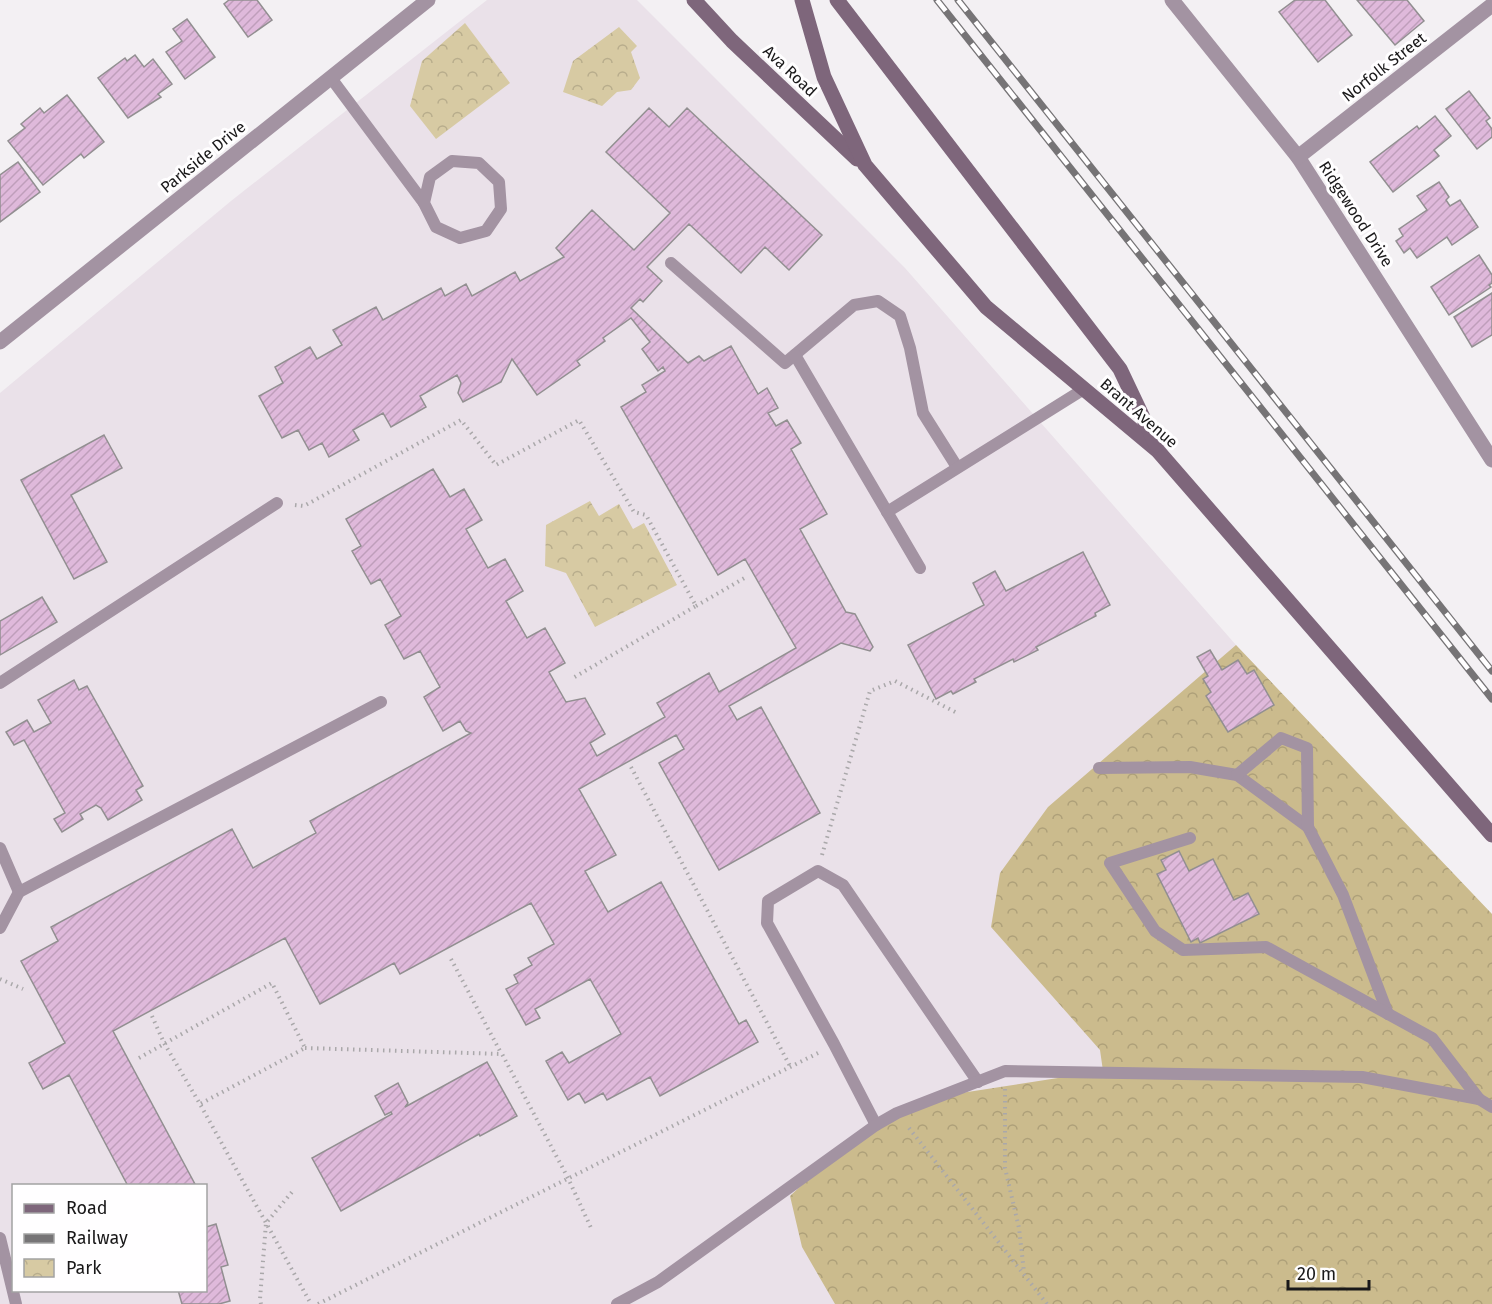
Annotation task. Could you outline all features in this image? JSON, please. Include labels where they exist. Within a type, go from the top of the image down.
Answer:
[{"type":"main road","name":"Ava Road","points":[[694,0],[732,41],[865,165]]},
{"type":"main road","name":"Brant Avenue","points":[[802,0],[824,77],[865,165],[986,307],[1158,451],[1492,835]]},
{"type":"main road","points":[[837,0],[1120,369],[1158,451]]},
{"type":"street","name":"Parkside Drive","points":[[0,342],[428,0]]},
{"type":"street","name":"Ridgewood Drive","points":[[1172,0],[1298,157],[1492,460]]},
{"type":"street","name":"Norfolk Street","points":[[1298,157],[1492,5]]},
{"type":"lane","points":[[331,78],[424,203],[436,228],[460,238],[486,231],[501,209],[499,182],[479,163],[453,161],[430,177],[424,203]]},
{"type":"lane","points":[[670,262],[785,363],[854,305],[878,301],[900,316],[910,348],[922,413],[957,467]]},
{"type":"lane","points":[[795,355],[920,568]]},
{"type":"lane","points":[[887,512],[1084,389]]},
{"type":"lane","points":[[0,683],[277,503]]},
{"type":"lane","points":[[0,928],[19,892],[381,702]]},
{"type":"lane","points":[[1237,775],[1281,738],[1307,748],[1308,827],[1343,895],[1388,1014]]},
{"type":"lane","points":[[1099,768],[1190,767],[1237,775],[1308,827]]},
{"type":"lane","points":[[1190,838],[1110,863],[1155,931],[1183,950],[1266,947],[1432,1038],[1479,1100]]},
{"type":"lane","points":[[0,848],[19,892]]},
{"type":"lane","points":[[876,1125],[767,923],[768,901],[818,871],[843,885],[978,1082]]},
{"type":"lane","points":[[617,1304],[658,1282],[876,1125],[897,1113],[1005,1071],[1362,1077],[1479,1100],[1492,1107]]},
{"type":"lane","points":[[0,1238],[12,1288]]},
{"type":"path","points":[[277,503],[304,506],[461,420],[496,465],[579,420],[634,512],[646,515],[696,606]]},
{"type":"path","points":[[573,678],[746,577]]},
{"type":"path","points":[[818,871],[870,691],[895,681],[959,714]]},
{"type":"path","points":[[631,768],[791,1066]]},
{"type":"path","points":[[451,959],[568,1178],[592,1230]]},
{"type":"path","points":[[0,979],[22,989]]},
{"type":"path","points":[[139,1058],[272,983],[305,1048]]},
{"type":"path","points":[[152,1016],[164,1043],[311,1304]]},
{"type":"path","points":[[318,1304],[834,1044]]},
{"type":"path","points":[[200,1104],[305,1048],[502,1054]]},
{"type":"path","points":[[1005,1071],[1005,1168],[1019,1228],[1024,1274]]},
{"type":"path","points":[[897,1113],[1047,1304]]},
{"type":"path","points":[[261,1304],[266,1223],[292,1192]]},
{"type":"shaded area","points":[[487,0],[637,0],[905,268],[1236,645],[1390,808],[1492,926],[1492,1304],[0,1304],[0,393],[231,201]]},
{"type":"green space","points":[[465,23],[510,83],[436,139],[410,106],[422,61]]},
{"type":"green space","points":[[619,27],[637,46],[631,52],[640,78],[631,90],[617,92],[602,106],[563,92],[573,61]]},
{"type":"green space","points":[[590,501],[599,516],[619,504],[633,529],[644,523],[677,585],[595,627],[566,573],[545,566],[546,525]]},
{"type":"green space","points":[[1236,645],[1492,914],[1492,1304],[835,1304],[802,1247],[790,1196],[852,1138],[948,1095],[1103,1071],[1100,1050],[991,927],[1000,873],[1048,807]]},
{"type":"building","points":[[229,0],[257,0],[272,20],[248,37],[224,4]]},
{"type":"building","points":[[1295,0],[1325,0],[1352,35],[1318,62],[1279,12]]},
{"type":"building","points":[[1357,0],[1407,0],[1424,21],[1395,45]]},
{"type":"building","points":[[187,19],[215,57],[185,79],[166,52],[182,41],[173,29]]},
{"type":"building","points":[[135,55],[144,67],[153,59],[172,84],[158,94],[161,97],[128,118],[98,78],[125,58],[127,61]]},
{"type":"building","points":[[1469,91],[1490,118],[1486,121],[1492,129],[1492,137],[1477,149],[1446,109]]},
{"type":"building","points":[[67,95],[104,142],[84,158],[81,154],[43,185],[8,141],[25,128],[21,124],[40,108],[44,113]]},
{"type":"building","points":[[649,108],[669,127],[687,108],[822,235],[789,270],[765,247],[741,273],[689,224],[647,267],[662,281],[643,302],[640,299],[631,308],[688,363],[699,356],[704,361],[731,346],[758,394],[767,388],[778,408],[768,413],[776,426],[787,420],[801,443],[791,449],[827,514],[800,529],[846,612],[855,614],[873,647],[870,651],[841,643],[729,706],[737,720],[761,707],[820,813],[719,870],[659,763],[684,749],[676,735],[579,789],[616,855],[585,871],[608,912],[661,882],[739,1024],[746,1020],[758,1042],[660,1096],[650,1077],[607,1100],[603,1093],[585,1103],[579,1093],[568,1100],[546,1061],[562,1052],[569,1063],[621,1034],[590,979],[535,1009],[540,1018],[526,1025],[506,989],[518,983],[514,975],[532,965],[528,958],[554,944],[531,903],[400,974],[394,963],[320,1004],[285,938],[113,1031],[195,1184],[127,1184],[69,1075],[43,1089],[29,1063],[65,1043],[21,961],[58,941],[51,927],[232,829],[253,868],[316,833],[310,821],[471,733],[466,731],[460,721],[443,731],[424,697],[440,687],[420,651],[404,659],[385,625],[401,616],[380,579],[371,584],[352,551],[361,546],[346,519],[433,469],[450,497],[464,489],[482,520],[466,529],[488,568],[505,559],[523,591],[506,601],[527,638],[545,628],[565,663],[549,672],[566,702],[585,698],[605,734],[590,743],[597,756],[665,717],[657,703],[709,673],[719,692],[796,648],[745,559],[718,575],[621,407],[646,392],[642,385],[665,371],[663,367],[658,371],[642,349],[650,342],[631,318],[577,361],[580,365],[537,395],[512,359],[501,382],[463,402],[458,393],[461,383],[457,375],[420,396],[426,407],[391,427],[383,413],[353,430],[359,440],[329,457],[322,443],[309,450],[298,430],[282,438],[259,396],[283,383],[275,367],[310,347],[317,359],[342,345],[333,330],[376,307],[383,320],[441,288],[445,296],[466,284],[472,296],[515,272],[520,281],[564,257],[556,248],[592,210],[634,250],[670,213],[606,152]]},
{"type":"building","points":[[1435,116],[1451,136],[1434,150],[1439,156],[1393,192],[1370,162],[1417,126],[1419,129]]},
{"type":"building","points":[[18,162],[40,192],[0,222],[0,175]]},
{"type":"building","points":[[1439,182],[1449,197],[1446,200],[1450,206],[1460,200],[1478,227],[1452,245],[1447,237],[1417,258],[1410,248],[1404,253],[1396,241],[1403,236],[1399,229],[1427,210],[1417,196]]},
{"type":"building","points":[[1479,255],[1492,275],[1492,283],[1489,285],[1491,287],[1449,315],[1431,287]]},
{"type":"building","points":[[1492,293],[1492,335],[1472,347],[1454,317]]},
{"type":"building","points":[[104,435],[122,468],[71,495],[107,562],[74,579],[21,480]]},
{"type":"building","points":[[1083,552],[1110,605],[1095,613],[1096,616],[1036,647],[1038,650],[1014,662],[1013,659],[974,679],[976,682],[953,694],[951,691],[936,699],[908,645],[984,605],[973,583],[995,571],[1006,591]]},
{"type":"building","points":[[42,597],[57,622],[0,655],[0,621]]},
{"type":"building","points":[[1210,650],[1222,670],[1238,660],[1247,674],[1254,670],[1274,705],[1228,732],[1206,696],[1211,692],[1203,679],[1208,676],[1197,657]]},
{"type":"building","points":[[74,680],[79,690],[87,686],[143,786],[136,790],[142,800],[108,820],[101,808],[96,805],[80,814],[83,819],[62,832],[54,819],[65,813],[24,740],[14,745],[6,732],[27,720],[34,732],[51,723],[38,700]]},
{"type":"building","points":[[1179,851],[1189,871],[1213,859],[1234,900],[1248,893],[1259,914],[1200,943],[1198,938],[1191,942],[1157,874],[1166,870],[1161,860]]},
{"type":"building","points":[[487,1062],[517,1116],[480,1136],[479,1134],[341,1211],[312,1158],[392,1114],[391,1112],[385,1115],[375,1096],[398,1083],[408,1103],[405,1107]]},
{"type":"building","points":[[216,1224],[228,1265],[221,1267],[230,1301],[219,1304],[182,1304],[179,1292],[207,1292],[207,1227]]},
{"type":"railway","points":[[937,0],[1492,699]]},
{"type":"railway","points":[[958,0],[1492,671]]}]
